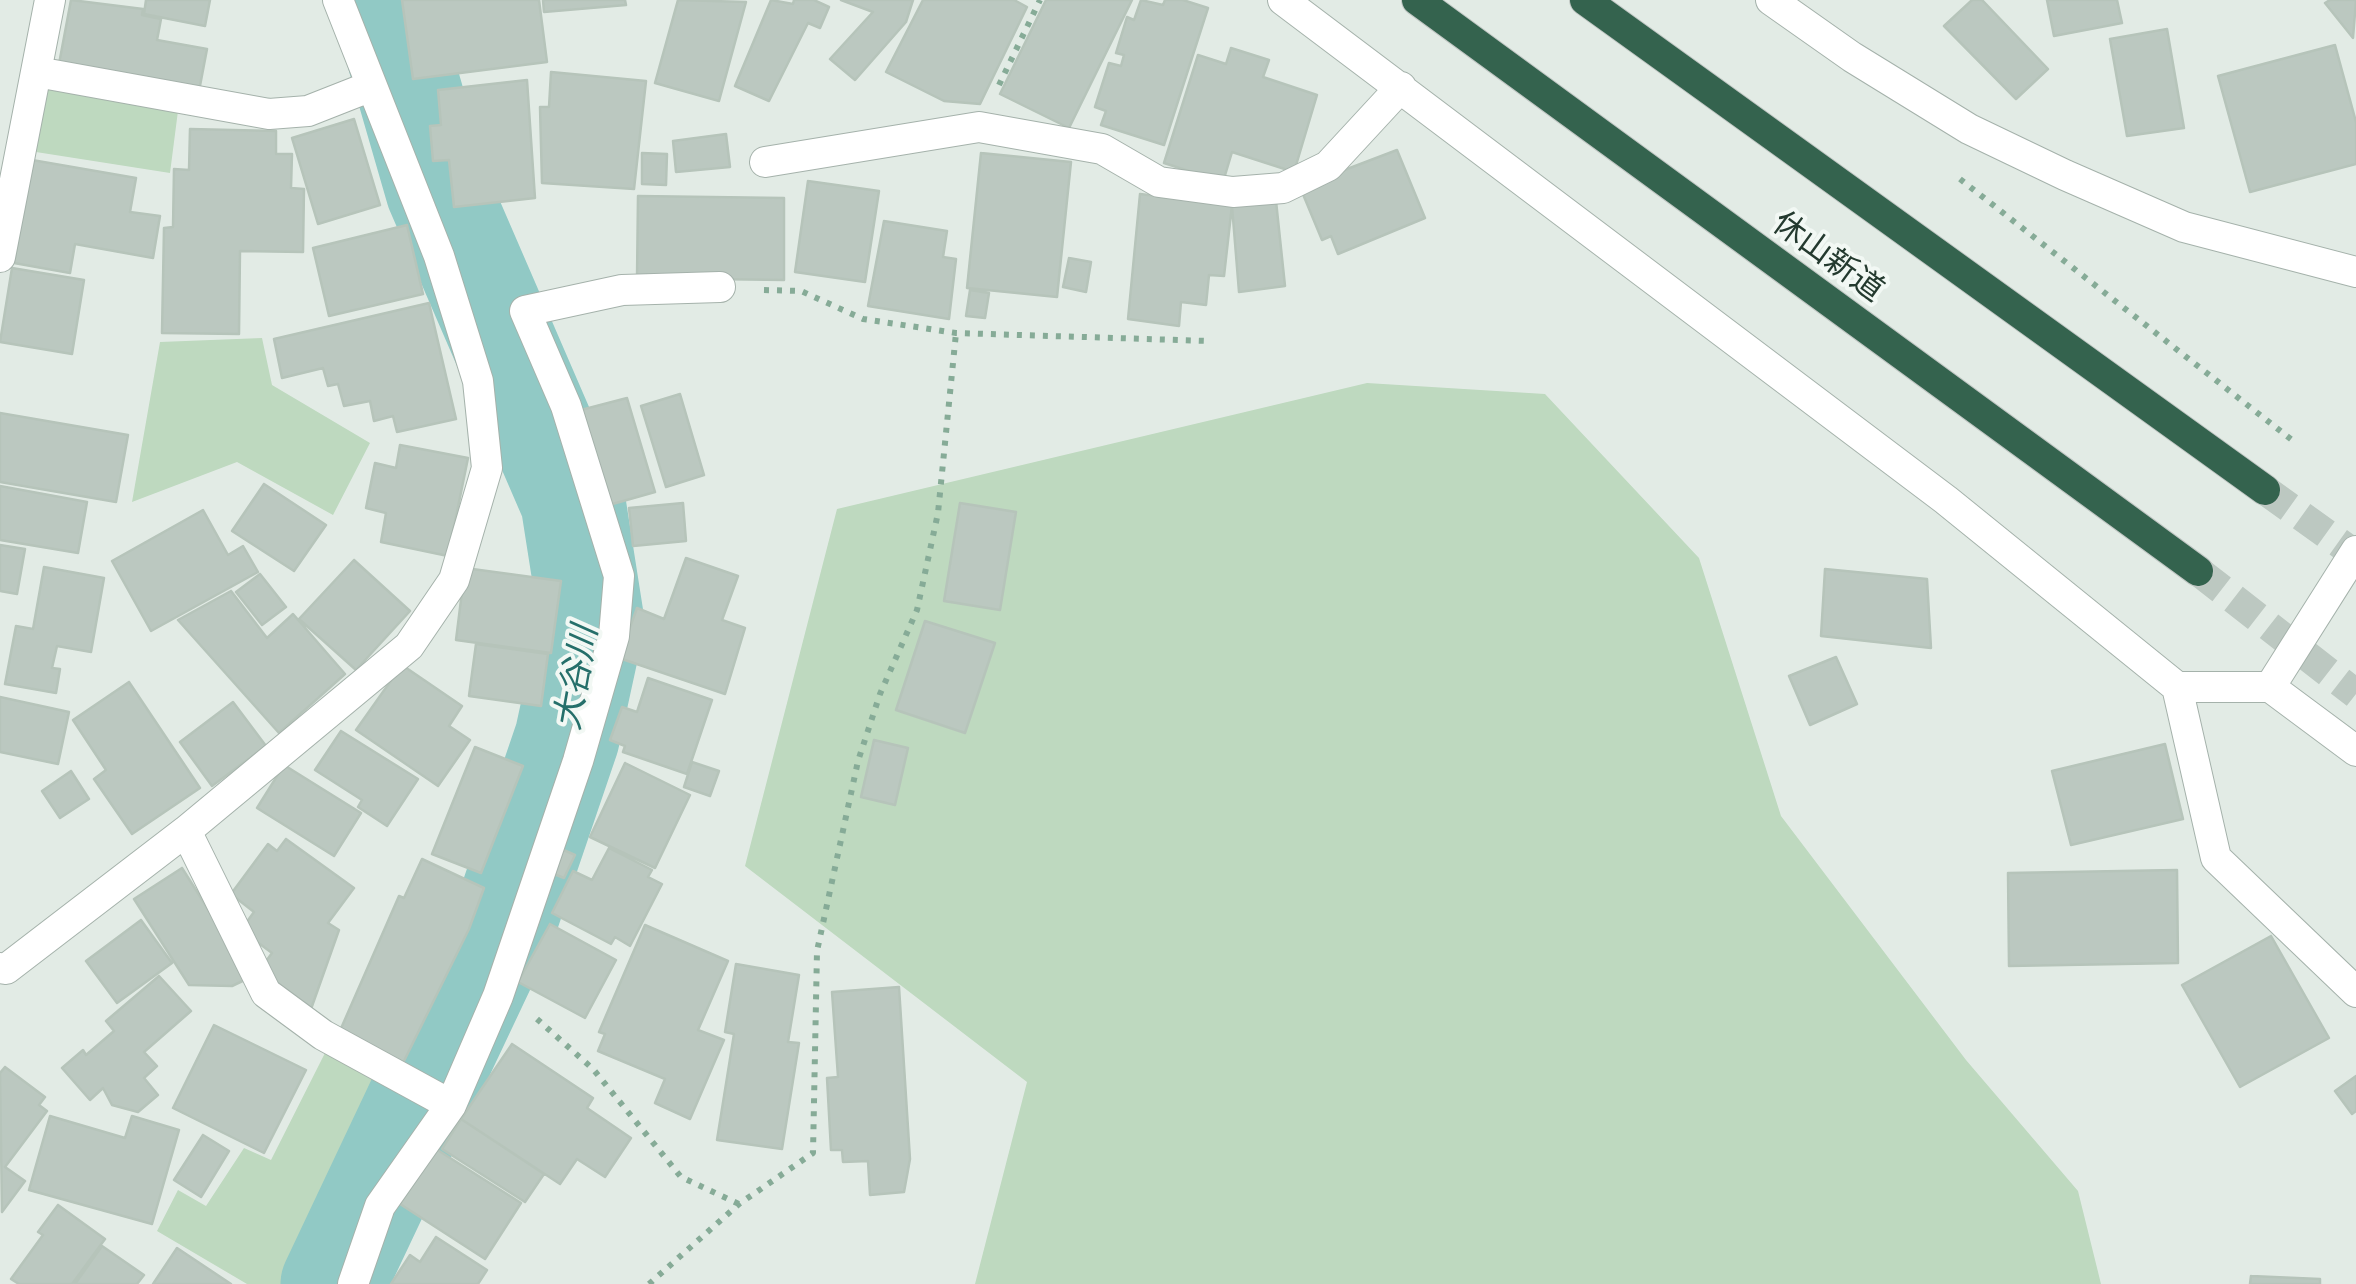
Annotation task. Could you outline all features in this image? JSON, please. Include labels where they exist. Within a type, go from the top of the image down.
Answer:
[{"type":"highway","name":"休山新道","points":[[1417,0],[2198,571]]},
{"type":"highway","name":"休山新道","points":[[1585,0],[2265,490]]},
{"type":"street","points":[[0,257],[50,0]]},
{"type":"street","points":[[0,968],[6,969],[186,831],[410,646],[454,580],[487,468],[478,381],[438,256],[338,0]]},
{"type":"street","points":[[1282,0],[1946,500],[2177,687],[2216,858],[2356,992]]},
{"type":"street","points":[[1771,0],[1852,57],[1969,129],[2065,175],[2184,227],[2356,272]]},
{"type":"street","points":[[37,72],[269,114],[308,110],[369,87]]},
{"type":"street","points":[[764,162],[979,127],[1102,148],[1159,182],[1233,192],[1283,188],[1328,166],[1400,88]]},
{"type":"street","points":[[353,1284],[380,1206],[451,1105],[498,996],[578,761],[614,636],[619,576],[566,406],[525,311],[622,290],[720,287]]},
{"type":"street","points":[[2270,686],[2356,551]]},
{"type":"street","points":[[2177,687],[2270,686],[2356,751]]},
{"type":"street","points":[[186,831],[266,992],[323,1035],[451,1105]]},
{"type":"path","points":[[979,127],[1040,0]]},
{"type":"path","points":[[1952,173],[2296,444]]},
{"type":"path","points":[[720,287],[802,291],[863,319],[956,333],[1210,341]]},
{"type":"path","points":[[649,1284],[739,1204],[813,1153],[817,950],[858,761],[880,694],[917,610],[938,513],[956,333]]},
{"type":"path","points":[[498,996],[550,1027],[593,1069],[681,1177],[739,1204]]},
{"type":"green space","points":[[49,81],[179,103],[170,173],[36,152]]},
{"type":"green space","points":[[262,338],[272,385],[370,443],[333,515],[237,462],[132,502],[160,342]]},
{"type":"green space","points":[[1367,383],[1545,394],[1699,558],[1781,816],[1966,1060],[2078,1191],[2101,1284],[975,1284],[1027,1082],[745,866],[837,509]]},
{"type":"green space","points":[[326,1051],[407,1095],[352,1201],[301,1284],[247,1284],[157,1231],[178,1190],[206,1206],[244,1148],[271,1160]]},
{"type":"building","points":[[71,0],[143,9],[142,15],[161,19],[157,40],[207,49],[199,91],[59,64]]},
{"type":"building","points":[[146,0],[210,0],[205,26],[144,14]]},
{"type":"building","points":[[402,0],[539,0],[547,62],[413,79]]},
{"type":"building","points":[[543,0],[625,0],[626,5],[544,12]]},
{"type":"building","points":[[678,0],[746,2],[719,101],[655,83]]},
{"type":"building","points":[[771,0],[793,4],[794,0],[814,0],[829,7],[820,28],[808,23],[769,101],[735,86]]},
{"type":"building","points":[[841,0],[913,0],[906,22],[855,80],[830,59],[873,12]]},
{"type":"building","points":[[923,0],[1014,0],[1027,7],[980,104],[944,101],[886,72]]},
{"type":"building","points":[[1046,0],[1132,0],[1069,128],[1000,94]]},
{"type":"building","points":[[1141,0],[1163,5],[1165,0],[1183,0],[1208,8],[1164,145],[1101,125],[1106,111],[1095,107],[1109,63],[1121,66],[1124,55],[1116,53],[1127,17],[1134,20]]},
{"type":"building","points":[[1972,0],[1982,0],[2048,69],[2016,99],[1944,26]]},
{"type":"building","points":[[2047,0],[2117,0],[2122,23],[2054,36]]},
{"type":"building","points":[[2356,0],[2353,38],[2325,3]]},
{"type":"building","points":[[2167,29],[2184,128],[2127,136],[2110,39]]},
{"type":"building","points":[[2335,45],[2356,122],[2356,164],[2250,192],[2218,76]]},
{"type":"building","points":[[1231,48],[1269,60],[1263,77],[1317,95],[1294,172],[1232,152],[1223,182],[1164,163],[1198,55],[1226,64]]},
{"type":"building","points":[[551,72],[646,81],[634,189],[542,183],[540,107],[549,107]]},
{"type":"building","points":[[527,80],[535,198],[454,207],[449,160],[433,161],[430,126],[441,125],[438,90]]},
{"type":"building","points":[[354,119],[380,205],[318,224],[292,138]]},
{"type":"building","points":[[190,129],[276,131],[276,154],[292,154],[291,188],[304,189],[303,252],[240,251],[239,334],[162,333],[164,228],[173,227],[174,169],[189,170]]},
{"type":"building","points":[[726,134],[730,167],[676,172],[673,141]]},
{"type":"building","points":[[1397,150],[1425,218],[1338,254],[1331,236],[1322,240],[1300,187]]},
{"type":"building","points":[[642,153],[667,154],[666,185],[642,184]]},
{"type":"building","points":[[981,153],[1071,162],[1057,297],[967,288]]},
{"type":"building","points":[[32,160],[136,178],[130,212],[160,216],[153,258],[75,244],[70,273],[14,263]]},
{"type":"building","points":[[808,181],[879,191],[865,282],[795,272]]},
{"type":"building","points":[[1140,194],[1232,205],[1224,276],[1209,275],[1206,305],[1181,302],[1179,326],[1128,319]]},
{"type":"building","points":[[638,196],[784,198],[784,280],[637,278]]},
{"type":"building","points":[[1276,201],[1285,286],[1239,292],[1232,206]]},
{"type":"building","points":[[884,221],[947,231],[943,257],[956,259],[949,319],[868,306]]},
{"type":"building","points":[[407,225],[423,294],[329,316],[313,248]]},
{"type":"building","points":[[1069,258],[1091,262],[1086,292],[1063,287]]},
{"type":"building","points":[[12,268],[84,280],[72,354],[0,342]]},
{"type":"building","points":[[970,290],[989,293],[985,318],[966,316]]},
{"type":"building","points":[[429,303],[456,419],[397,432],[393,416],[374,421],[370,401],[344,406],[338,384],[328,386],[323,368],[282,378],[274,339]]},
{"type":"building","points":[[680,394],[704,475],[666,487],[641,406]]},
{"type":"building","points":[[627,398],[655,492],[609,505],[581,410]]},
{"type":"building","points":[[0,413],[128,435],[116,502],[0,482]]},
{"type":"building","points":[[400,445],[468,458],[448,556],[381,542],[386,513],[366,508],[375,463],[396,468]]},
{"type":"building","points":[[264,484],[326,525],[294,571],[232,531]]},
{"type":"building","points":[[0,486],[87,502],[78,553],[0,540]]},
{"type":"building","points":[[683,503],[686,541],[633,546],[629,508]]},
{"type":"building","points":[[960,503],[1016,512],[1000,610],[944,601]]},
{"type":"building","points":[[203,510],[228,555],[243,546],[258,572],[151,631],[112,561]]},
{"type":"building","points":[[0,545],[25,549],[17,594],[0,591]]},
{"type":"building","points":[[686,558],[738,576],[722,620],[745,628],[725,694],[619,658],[637,608],[664,619]]},
{"type":"building","points":[[354,560],[410,611],[356,670],[299,619]]},
{"type":"building","points":[[44,567],[104,578],[91,652],[57,646],[52,668],[60,669],[56,693],[5,684],[16,626],[33,629]]},
{"type":"building","points":[[465,568],[561,581],[551,653],[456,640]]},
{"type":"building","points":[[1825,569],[1927,579],[1931,648],[1821,636]]},
{"type":"building","points":[[260,574],[286,607],[262,625],[236,592]]},
{"type":"building","points":[[231,591],[267,638],[293,614],[345,674],[279,733],[178,620]]},
{"type":"building","points":[[925,621],[995,643],[965,733],[896,710]]},
{"type":"building","points":[[476,644],[548,654],[541,706],[469,696]]},
{"type":"building","points":[[1836,657],[1857,704],[1810,725],[1789,676]]},
{"type":"building","points":[[402,665],[462,706],[449,726],[470,740],[438,786],[356,730]]},
{"type":"building","points":[[648,678],[712,700],[687,774],[623,752],[625,746],[610,740],[622,707],[637,712]]},
{"type":"building","points":[[129,682],[200,788],[132,834],[94,779],[106,770],[73,720]]},
{"type":"building","points":[[0,697],[69,712],[58,764],[0,752]]},
{"type":"building","points":[[233,702],[266,746],[212,786],[180,742]]},
{"type":"building","points":[[341,731],[418,779],[387,826],[358,807],[362,800],[315,770]]},
{"type":"building","points":[[874,740],[908,748],[895,805],[861,797]]},
{"type":"building","points":[[2165,744],[2183,819],[2071,845],[2052,771]]},
{"type":"building","points":[[475,747],[523,766],[481,873],[432,854]]},
{"type":"building","points":[[692,762],[719,771],[710,796],[684,787]]},
{"type":"building","points":[[625,763],[690,795],[655,868],[590,837]]},
{"type":"building","points":[[284,765],[361,813],[334,856],[257,808]]},
{"type":"building","points":[[71,771],[89,799],[60,818],[42,791]]},
{"type":"building","points":[[286,839],[354,888],[328,923],[339,930],[311,1009],[259,971],[272,953],[241,930],[254,912],[231,894],[268,844],[277,851]]},
{"type":"building","points":[[559,848],[575,855],[564,878],[549,872]]},
{"type":"building","points":[[609,848],[652,870],[648,877],[662,884],[630,946],[615,937],[611,944],[552,913],[573,871],[592,880]]},
{"type":"building","points":[[422,859],[484,888],[469,929],[403,1063],[339,1033],[399,896],[404,898]]},
{"type":"building","points":[[182,868],[251,977],[232,986],[189,985],[134,899]]},
{"type":"building","points":[[2177,870],[2178,963],[2009,966],[2008,873]]},
{"type":"building","points":[[141,920],[172,963],[117,1003],[86,961]]},
{"type":"building","points":[[550,924],[616,960],[585,1018],[518,982]]},
{"type":"building","points":[[645,925],[728,961],[698,1030],[724,1040],[690,1119],[655,1103],[665,1079],[598,1051],[605,1034],[599,1032]]},
{"type":"building","points":[[2271,936],[2329,1038],[2240,1087],[2182,985]]},
{"type":"building","points":[[736,964],[799,975],[788,1042],[799,1043],[782,1149],[717,1140],[734,1034],[725,1032]]},
{"type":"building","points":[[159,976],[191,1011],[144,1052],[157,1066],[144,1078],[158,1095],[138,1112],[112,1105],[103,1088],[90,1100],[62,1068],[83,1050],[86,1055],[114,1031],[106,1021]]},
{"type":"building","points":[[899,987],[910,1159],[904,1192],[870,1195],[868,1161],[843,1162],[842,1150],[831,1150],[827,1078],[838,1077],[832,992]]},
{"type":"building","points":[[214,1025],[306,1070],[264,1153],[173,1108]]},
{"type":"building","points":[[512,1044],[593,1098],[587,1108],[631,1138],[605,1177],[577,1159],[560,1184],[461,1119]]},
{"type":"building","points":[[5,1067],[45,1097],[39,1105],[47,1111],[5,1167],[25,1181],[2,1212],[0,1073]]},
{"type":"building","points":[[2356,1076],[2356,1111],[2352,1114],[2335,1091]]},
{"type":"building","points":[[50,1116],[125,1138],[132,1116],[179,1130],[152,1224],[29,1190]]},
{"type":"building","points":[[461,1119],[544,1174],[525,1202],[442,1149]]},
{"type":"building","points":[[203,1135],[229,1151],[201,1197],[174,1180]]},
{"type":"building","points":[[436,1149],[521,1203],[485,1259],[400,1204]]},
{"type":"building","points":[[58,1205],[105,1239],[72,1284],[19,1284],[11,1279],[43,1235],[38,1232]]},
{"type":"building","points":[[436,1237],[487,1270],[478,1284],[391,1284],[410,1255],[420,1262]]},
{"type":"building","points":[[102,1246],[144,1275],[137,1284],[75,1284]]},
{"type":"building","points":[[177,1248],[231,1284],[153,1284]]},
{"type":"building","points":[[2251,1276],[2320,1279],[2320,1284],[2250,1284]]},
{"type":"waterway","name":"大谷川","points":[[333,1284],[505,920],[567,738],[592,623],[573,502],[438,190],[383,0]]},
{"type":"tunnel","points":[[2265,490],[2356,555]]},
{"type":"tunnel","points":[[2198,571],[2356,694]]}]
